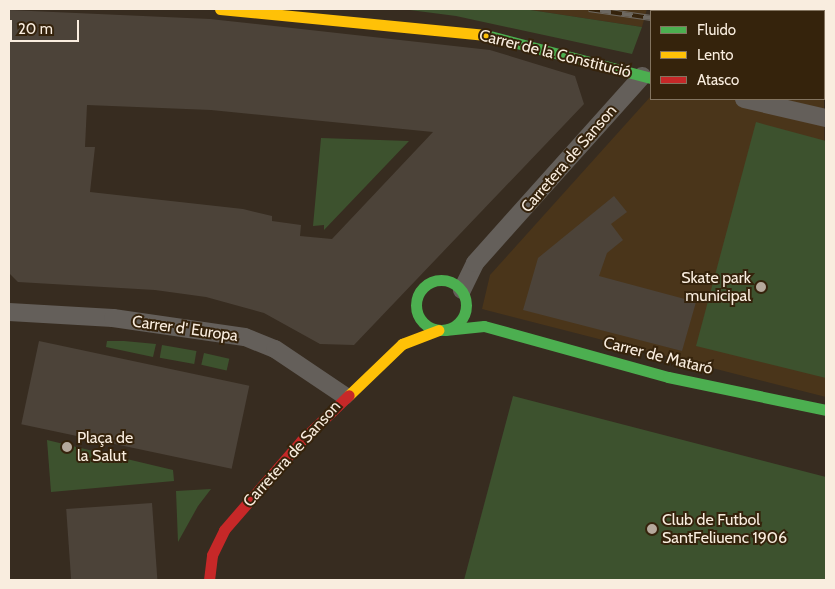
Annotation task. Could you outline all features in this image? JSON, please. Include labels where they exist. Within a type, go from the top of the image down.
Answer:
[{"type":"street","name":"Carrer de la Constitució","points":[[220,9],[493,36],[586,64],[647,77]]},
{"type":"street","name":"Carretera de Sanson","points":[[464,295],[475,264],[647,77]]},
{"type":"street","points":[[748,100],[826,118]]},
{"type":"street","points":[[402,344],[416,308],[418,295],[432,282],[445,280],[464,295],[484,326]]},
{"type":"street","points":[[402,344],[442,330],[462,319],[464,295]]},
{"type":"street","points":[[416,308],[421,321],[442,330]]},
{"type":"street","name":"Carrer d' Europa","points":[[9,312],[113,318],[245,337],[275,349],[345,396]]},
{"type":"street","name":"Carrer de Mataró","points":[[442,330],[484,326],[668,377],[826,410]]},
{"type":"street","name":"Carretera de Sanson","points":[[209,580],[212,555],[224,530],[345,396],[402,344]]},
{"type":"shaded area","points":[[524,9],[647,9],[642,27]]},
{"type":"shaded area","points":[[650,97],[650,100],[824,100],[826,397],[482,309],[490,275]]},
{"type":"green space","points":[[402,9],[524,9],[642,27],[632,54],[456,16]]},
{"type":"green space","name":"Skate park municipal","points":[[756,122],[826,141],[826,378],[696,346]]},
{"type":"green space","points":[[321,138],[409,141],[324,230],[324,225],[313,226]]},
{"type":"green space","points":[[107,341],[156,344],[153,357],[106,347]]},
{"type":"green space","points":[[162,345],[196,351],[194,364],[160,358]]},
{"type":"green space","points":[[204,353],[229,359],[227,371],[201,365]]},
{"type":"green space","name":"Club de Futbol SantFeliuenc 1906","points":[[513,396],[826,477],[826,580],[464,580]]},
{"type":"green space","points":[[47,440],[173,470],[174,481],[51,492]]},
{"type":"green space","points":[[211,489],[198,506],[178,542],[176,491]]},
{"type":"building","points":[[9,10],[210,19],[490,50],[575,76],[584,104],[354,345],[320,344],[264,313],[206,297],[155,290],[18,282],[9,273]],"holes":[[[87,105],[211,110],[433,132],[332,239],[300,236],[301,225],[272,221],[272,216],[243,209],[90,192],[95,147],[85,147]]]},
{"type":"building","points":[[614,196],[627,212],[611,224],[623,240],[607,253],[599,276],[696,302],[682,351],[523,310],[538,258]]},
{"type":"building","points":[[39,341],[249,386],[232,469],[21,424]]},
{"type":"building","points":[[152,503],[157,580],[71,580],[66,509]]},
{"type":"railway","points":[[589,9],[650,18]]},
{"type":"railway","points":[[674,9],[682,10]]},
{"type":"traffic: fast","points":[[486,35],[650,78]]},
{"type":"traffic: fast","points":[[436,280],[446,280],[459,287],[466,300],[466,305],[466,310],[459,323],[446,330],[436,330],[427,326],[420,319],[416,310],[416,300],[420,291],[427,284],[436,280]]},
{"type":"traffic: fast","points":[[445,330],[484,326],[668,377],[826,410]]},
{"type":"traffic: slow","points":[[220,9],[486,35]]},
{"type":"traffic: slow","points":[[349,395],[402,344],[438,330]]},
{"type":"traffic: jam","points":[[209,580],[212,555],[224,530],[301,441],[349,395]]},
{"type":"place","name":"Skate park municipal","points":[[761,287]]},
{"type":"place","name":"Plaça de la Salut","points":[[67,447]]},
{"type":"place","name":"Club de Futbol SantFeliuenc 1906","points":[[652,529]]}]
